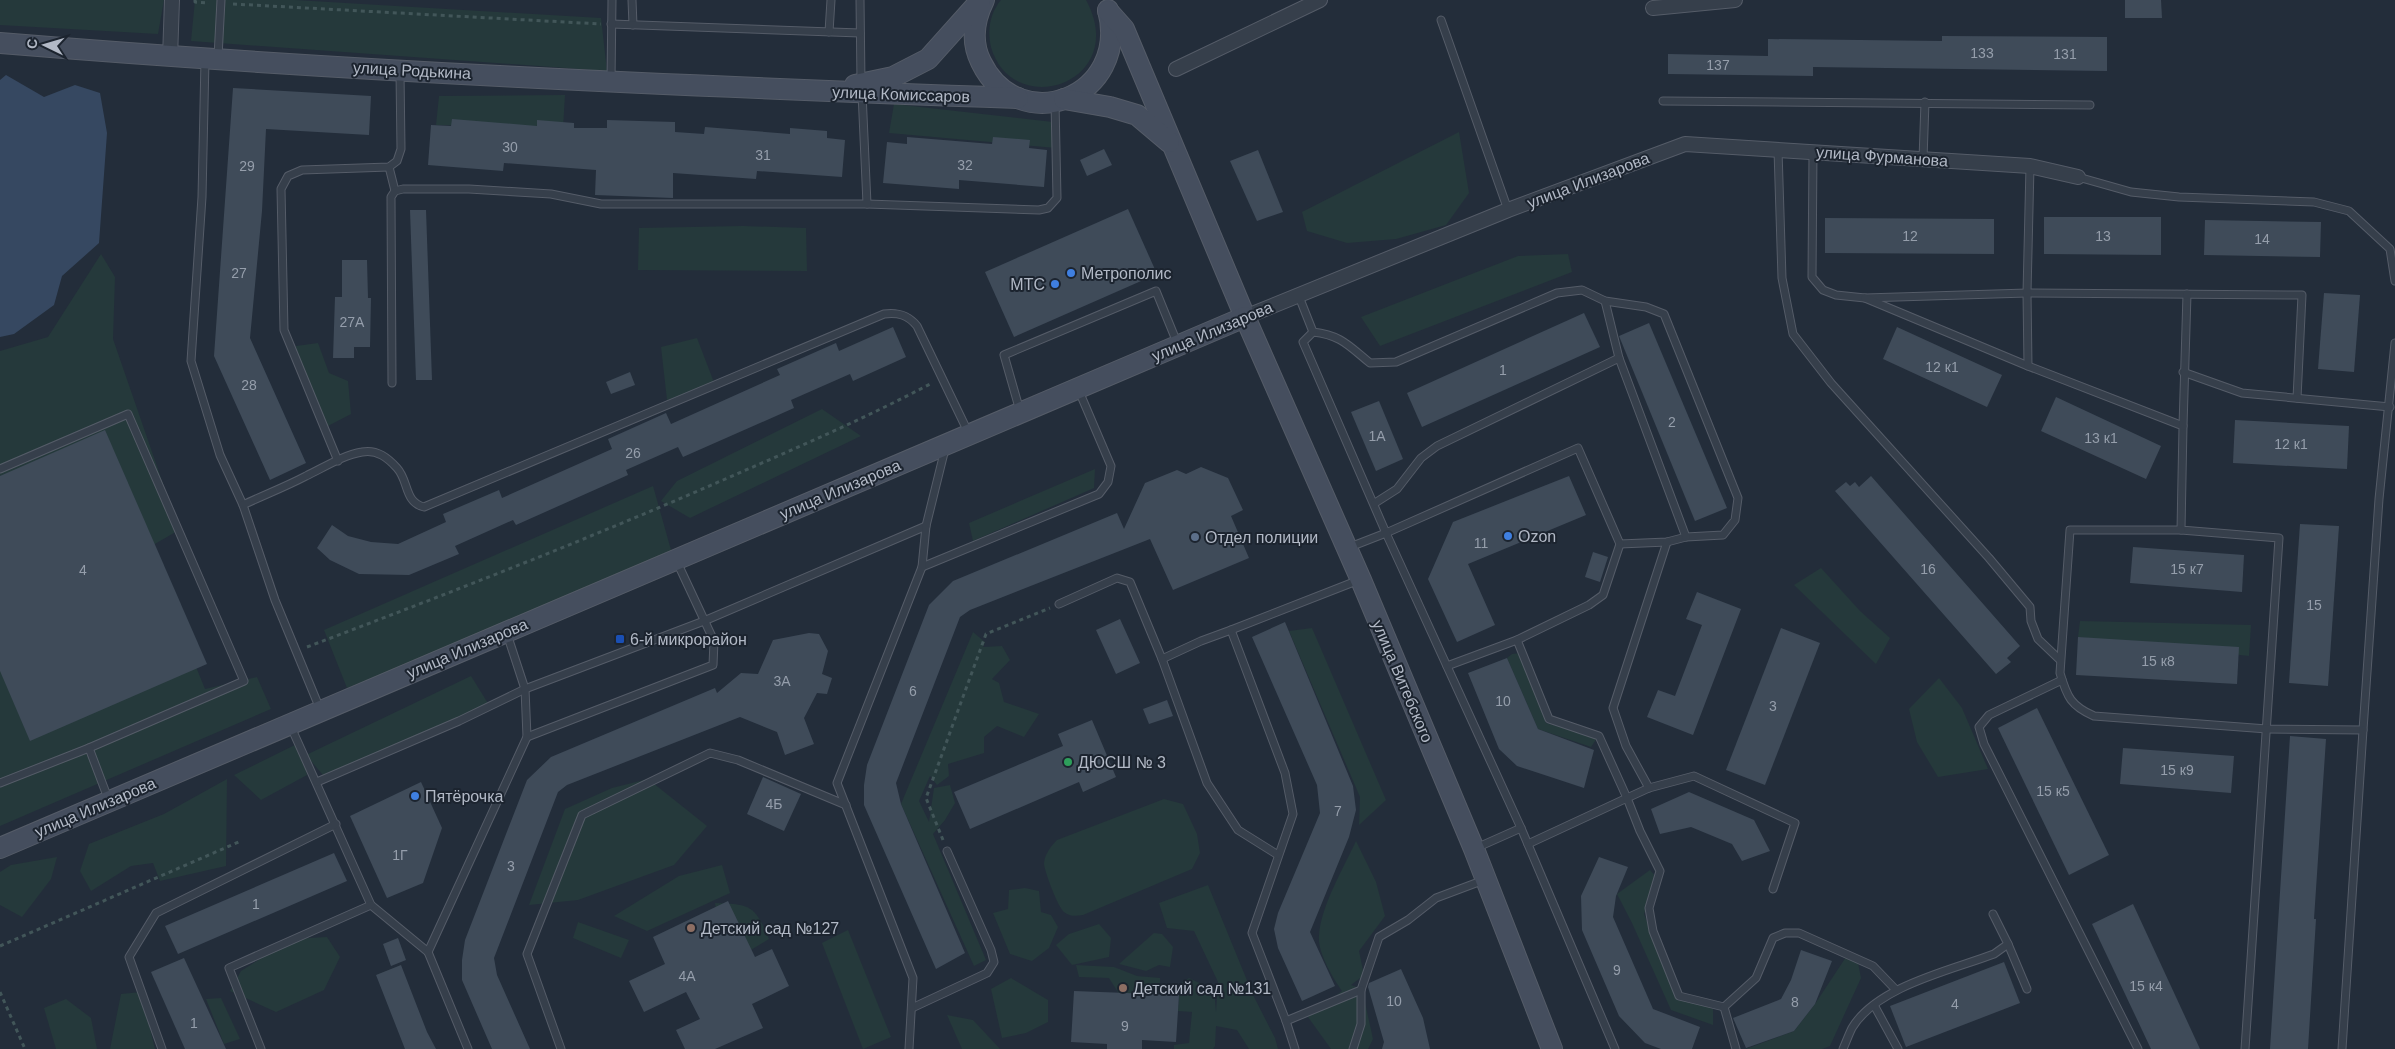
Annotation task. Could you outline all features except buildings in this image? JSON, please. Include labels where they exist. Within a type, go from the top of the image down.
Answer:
[{"type":"street","points":[[170,58],[172,0]]},
{"type":"street","points":[[983,0],[978,12],[974,32],[977,53],[986,72],[1000,87],[1018,98]]},
{"type":"street","name":"улица Комиссаров","points":[[862,88],[893,77],[928,59],[983,0]]},
{"type":"street","points":[[1176,69],[1320,0]]},
{"type":"street","points":[[1653,8],[1735,0]]},
{"type":"street","points":[[1059,101],[1084,90],[1099,74],[1109,54],[1112,32],[1106,5]]},
{"type":"street","name":"улица Витебского","points":[[1106,5],[1124,29],[1245,316],[1361,580],[1487,879],[1552,1049]]},
{"type":"street","name":"улица Родькина","points":[[0,44],[170,58],[824,92]]},
{"type":"street","name":"улица Комиссаров","points":[[824,92],[862,88],[1018,98],[1036,102],[1059,101],[1110,107],[1138,115],[1172,145]]},
{"type":"street","name":"улица Илизарова","points":[[0,848],[1245,316],[1508,210],[1685,144]]},
{"type":"street","name":"улица Фурманова","points":[[1685,144],[2030,166],[2078,177]]},
{"type":"lane","points":[[611,81],[612,0]]},
{"type":"lane","points":[[632,0],[633,25]]},
{"type":"lane","points":[[829,32],[831,0]]},
{"type":"lane","points":[[860,0],[867,204]]},
{"type":"lane","points":[[221,2],[211,60],[191,361],[220,455],[243,505],[257,551],[295,652],[321,711]]},
{"type":"lane","points":[[1441,20],[1508,210]]},
{"type":"lane","points":[[611,24],[860,33]]},
{"type":"lane","points":[[338,461],[284,330],[281,188],[288,176],[302,170],[389,167],[397,161],[401,149],[400,70]]},
{"type":"lane","points":[[392,383],[390,197],[395,191],[404,188],[469,189],[542,194],[601,204],[867,204],[981,210],[1038,210],[1048,208],[1058,198],[1059,101]]},
{"type":"lane","points":[[1664,101],[2090,105]]},
{"type":"lane","points":[[1923,159],[1925,102]]},
{"type":"lane","points":[[1778,150],[1782,278],[1793,334],[1831,383],[1989,558],[2030,607],[2031,621],[2038,639],[2060,660]]},
{"type":"lane","points":[[1813,152],[1812,277],[1823,290],[1836,295],[1865,298],[2026,293],[2302,295],[2297,398]]},
{"type":"lane","points":[[2028,366],[2026,293],[2030,166]]},
{"type":"lane","points":[[389,167],[395,191]]},
{"type":"lane","points":[[2078,177],[2130,192],[2179,197],[2314,202],[2349,211],[2390,249],[2395,281]]},
{"type":"lane","points":[[1314,332],[1338,337],[1370,363],[1396,362],[1557,293],[1582,290],[1605,301],[1646,307],[1664,314],[1738,498],[1735,520],[1723,534],[1686,537],[1667,542],[1620,544]]},
{"type":"lane","points":[[1020,412],[1004,355],[1156,291],[1178,345]]},
{"type":"lane","points":[[1298,294],[1314,332]]},
{"type":"lane","points":[[2181,530],[2183,372],[2187,294]]},
{"type":"lane","points":[[1865,298],[2028,366],[2183,426]]},
{"type":"lane","points":[[1605,301],[1619,358],[1686,537]]},
{"type":"lane","points":[[243,505],[362,451],[375,452],[388,457],[402,473],[410,499],[417,505],[424,507],[875,318],[894,313],[911,318],[917,326],[969,434]]},
{"type":"lane","points":[[1314,332],[1303,342],[1375,503],[1386,532],[1521,828],[1615,1049]]},
{"type":"lane","points":[[2342,1049],[2380,499],[2395,343]]},
{"type":"lane","points":[[1375,503],[1397,489],[1422,458],[1437,446],[1619,358]]},
{"type":"lane","points":[[2183,372],[2242,393],[2390,407]]},
{"type":"lane","points":[[922,567],[1099,494],[1108,482],[1112,466],[1078,388]]},
{"type":"lane","points":[[0,469],[128,414],[244,681],[89,748],[0,783]]},
{"type":"lane","points":[[909,1049],[913,978],[837,783],[922,567],[926,526],[946,444]]},
{"type":"lane","points":[[1347,548],[1578,448],[1620,544],[1603,595],[1589,605],[1517,640],[1447,666]]},
{"type":"lane","points":[[317,782],[459,721],[525,689],[704,620],[926,526]]},
{"type":"lane","points":[[2245,1049],[2267,729],[2279,538],[2181,530],[2070,530],[2060,660],[2062,680],[2067,696],[2078,709],[2094,716],[2267,729],[2363,730]]},
{"type":"lane","points":[[1649,788],[1626,746],[1613,708],[1667,542]]},
{"type":"lane","points":[[527,737],[713,665],[714,641],[676,559]]},
{"type":"lane","points":[[1060,604],[1117,578],[1126,579],[1130,582],[1162,659],[1207,783],[1238,830],[1278,855]]},
{"type":"lane","points":[[1162,659],[1201,641],[1361,580]]},
{"type":"lane","points":[[1231,630],[1285,773],[1293,814],[1252,933],[1295,1049]]},
{"type":"lane","points":[[428,952],[527,737],[525,689],[506,632]]},
{"type":"lane","points":[[1517,640],[1550,719],[1599,736],[1640,831],[1660,871],[1649,908],[1650,916],[1653,931],[1679,996],[1724,1007]]},
{"type":"lane","points":[[2062,680],[1989,715],[1979,728],[1984,744],[2138,1049]]},
{"type":"lane","points":[[290,724],[371,905],[428,952],[468,1049]]},
{"type":"lane","points":[[89,748],[110,801]]},
{"type":"lane","points":[[561,1049],[527,954],[582,815],[710,753],[738,760],[846,805]]},
{"type":"lane","points":[[1528,844],[1649,788],[1694,776],[1795,823],[1773,888]]},
{"type":"lane","points":[[162,1049],[129,957],[156,913],[336,824]]},
{"type":"lane","points":[[1474,849],[1521,828]]},
{"type":"lane","points":[[912,1008],[987,973],[994,962],[991,950],[947,851]]},
{"type":"lane","points":[[1354,1049],[1361,1024],[1362,990],[1379,937],[1408,920],[1436,898],[1487,879]]},
{"type":"lane","points":[[261,1049],[228,968],[371,905]]},
{"type":"lane","points":[[1992,914],[2008,944],[2027,989]]},
{"type":"lane","points":[[1724,1007],[1756,978],[1773,938],[1785,933],[1798,933],[1873,966],[1896,990]]},
{"type":"lane","points":[[1844,1049],[1853,1027],[1866,1011],[1896,990],[1994,954],[2008,944]]},
{"type":"lane","points":[[1286,1021],[1362,990]]},
{"type":"lane","points":[[1874,1005],[1898,1049]]},
{"type":"lane","points":[[1724,1007],[1736,1049]]},
{"type":"path","points":[[195,0],[195,2],[611,24]]},
{"type":"path","points":[[295,652],[494,576],[667,505],[862,420],[942,378]]},
{"type":"path","points":[[947,851],[926,798],[986,634],[1060,604]]},
{"type":"path","points":[[0,946],[241,841]]},
{"type":"path","points":[[0,992],[24,1049]]},
{"type":"green space","points":[[0,0],[164,0],[158,34],[0,25]]},
{"type":"green space","points":[[195,0],[295,0],[601,18],[607,71],[191,41]]},
{"type":"green space","points":[[1001,0],[1086,0],[1096,29],[1093,53],[1081,71],[1063,83],[1042,87],[1021,83],[1003,70],[991,47],[989,34],[994,10]]},
{"type":"green space","points":[[565,95],[563,128],[436,125],[439,96]]},
{"type":"green space","points":[[894,104],[1053,122],[1056,148],[889,133]]},
{"type":"green space","points":[[1459,132],[1469,193],[1446,225],[1396,239],[1347,243],[1307,231],[1302,212]]},
{"type":"green space","points":[[743,226],[806,228],[807,271],[638,270],[639,228]]},
{"type":"green space","points":[[101,254],[115,277],[113,339],[179,530],[148,548],[205,689],[257,677],[271,709],[0,826],[0,351],[48,337]]},
{"type":"green space","points":[[1568,254],[1572,272],[1380,346],[1361,317],[1518,256]]},
{"type":"green space","points":[[697,338],[715,385],[667,400],[661,347]]},
{"type":"green space","points":[[318,343],[329,373],[348,381],[351,414],[328,426],[298,365],[296,346]]},
{"type":"green space","points":[[822,409],[861,436],[690,518],[661,501],[677,481]]},
{"type":"green space","points":[[1095,469],[1094,488],[973,541],[969,523]]},
{"type":"green space","points":[[653,486],[673,557],[347,688],[324,630]]},
{"type":"green space","points":[[1821,568],[1860,611],[1890,638],[1876,664],[1794,585]]},
{"type":"green space","points":[[2080,621],[2251,625],[2249,656],[2078,637]]},
{"type":"green space","points":[[1312,628],[1386,800],[1359,825],[1360,797],[1289,631]]},
{"type":"green space","points":[[973,632],[985,642],[983,647],[1002,646],[1010,660],[992,679],[999,683],[1004,702],[1039,714],[1024,737],[997,726],[984,737],[984,753],[948,764],[949,776],[937,785],[930,776],[919,801],[929,822],[934,788],[950,785],[955,803],[945,820],[933,834],[986,960],[974,966],[901,804]]},
{"type":"green space","points":[[1521,653],[1546,723],[1597,738],[1591,747],[1538,729],[1507,658],[1512,654]]},
{"type":"green space","points":[[471,676],[489,705],[323,775],[306,755]]},
{"type":"green space","points":[[1939,678],[1962,708],[1988,769],[1938,777],[1917,742],[1909,709]]},
{"type":"green space","points":[[301,742],[307,775],[261,800],[234,775]]},
{"type":"green space","points":[[227,779],[226,866],[160,881],[153,863],[131,866],[91,891],[80,871],[89,844],[164,814]]},
{"type":"green space","points":[[648,779],[707,826],[674,865],[578,900],[529,905],[565,809],[612,788]]},
{"type":"green space","points":[[1164,799],[1183,804],[1197,834],[1200,853],[1192,869],[1083,915],[1066,914],[1058,904],[1044,864],[1050,848],[1055,842]]},
{"type":"green space","points":[[1356,841],[1376,882],[1385,916],[1359,951],[1364,975],[1351,985],[1362,989],[1373,1039],[1368,1049],[1331,1049],[1308,1017],[1342,991],[1323,957],[1320,949],[1319,935],[1328,899]]},
{"type":"green space","points":[[57,857],[51,879],[22,917],[0,905],[0,872],[11,865]]},
{"type":"green space","points":[[722,865],[730,893],[647,931],[614,916],[679,876]]},
{"type":"green space","points":[[1650,870],[1657,878],[1644,914],[1675,994],[1713,1009],[1713,1025],[1671,1010],[1617,894]]},
{"type":"green space","points":[[1208,885],[1253,995],[1275,1038],[1278,1049],[1249,1049],[1237,1030],[1216,1026],[1215,1046],[1213,1049],[1174,1049],[1174,1045],[1189,1043],[1192,1012],[1178,1011],[1179,995],[1169,995],[1168,992],[1189,978],[1214,990],[1216,1012],[1218,982],[1194,931],[1167,928],[1159,903]]},
{"type":"green space","points":[[1025,888],[1039,891],[1041,912],[1051,915],[1058,927],[1049,948],[1032,961],[1010,954],[993,913],[1008,909],[1009,890]]},
{"type":"green space","points":[[715,903],[737,904],[750,909],[760,920],[769,939],[728,964],[723,957]]},
{"type":"green space","points":[[578,922],[629,940],[621,958],[573,938]]},
{"type":"green space","points":[[1099,924],[1111,938],[1109,957],[1072,965],[1056,945],[1069,934]]},
{"type":"green space","points":[[848,930],[891,1037],[863,1049],[822,943]]},
{"type":"green space","points":[[1154,933],[1162,934],[1173,947],[1170,967],[1159,965],[1146,971],[1119,964]]},
{"type":"green space","points":[[327,937],[340,957],[324,990],[276,1012],[230,991],[241,971],[292,939]]},
{"type":"green space","points":[[1846,957],[1858,963],[1861,978],[1830,1046],[1822,1049],[1746,1049],[1794,1031],[1815,1004]]},
{"type":"green space","points":[[1076,965],[1114,967],[1137,976],[1160,978],[1160,994],[1143,993],[1136,1004],[1121,997],[1109,978],[1079,977]]},
{"type":"green space","points":[[1011,978],[1048,1000],[1048,1022],[1026,1033],[1002,1038],[991,989]]},
{"type":"green space","points":[[141,992],[155,1049],[110,1049],[121,994]]},
{"type":"green space","points":[[221,998],[240,1039],[224,1044],[206,999]]},
{"type":"green space","points":[[66,999],[91,1018],[97,1049],[56,1049],[44,1008]]},
{"type":"green space","points":[[947,1015],[973,1020],[1000,1049],[962,1049]]},
{"type":"water","points":[[6,75],[44,97],[75,85],[100,93],[107,133],[99,243],[62,276],[54,305],[14,334],[0,337],[0,80]]},
{"type":"place","name":"Метрополис","points":[[1071,273]]},
{"type":"place","name":"МТС","points":[[1055,284]]},
{"type":"place","name":"Ozon","points":[[1508,536]]},
{"type":"place","name":"Отдел полиции","points":[[1195,537]]},
{"type":"place","name":"6-й микрорайон","points":[[620,639]]},
{"type":"place","name":"ДЮСШ № 3","points":[[1068,762]]},
{"type":"place","name":"Пятёрочка","points":[[415,796]]},
{"type":"place","name":"Детский сад №127","points":[[691,928]]},
{"type":"place","name":"Детский сад №131","points":[[1123,988]]}]
